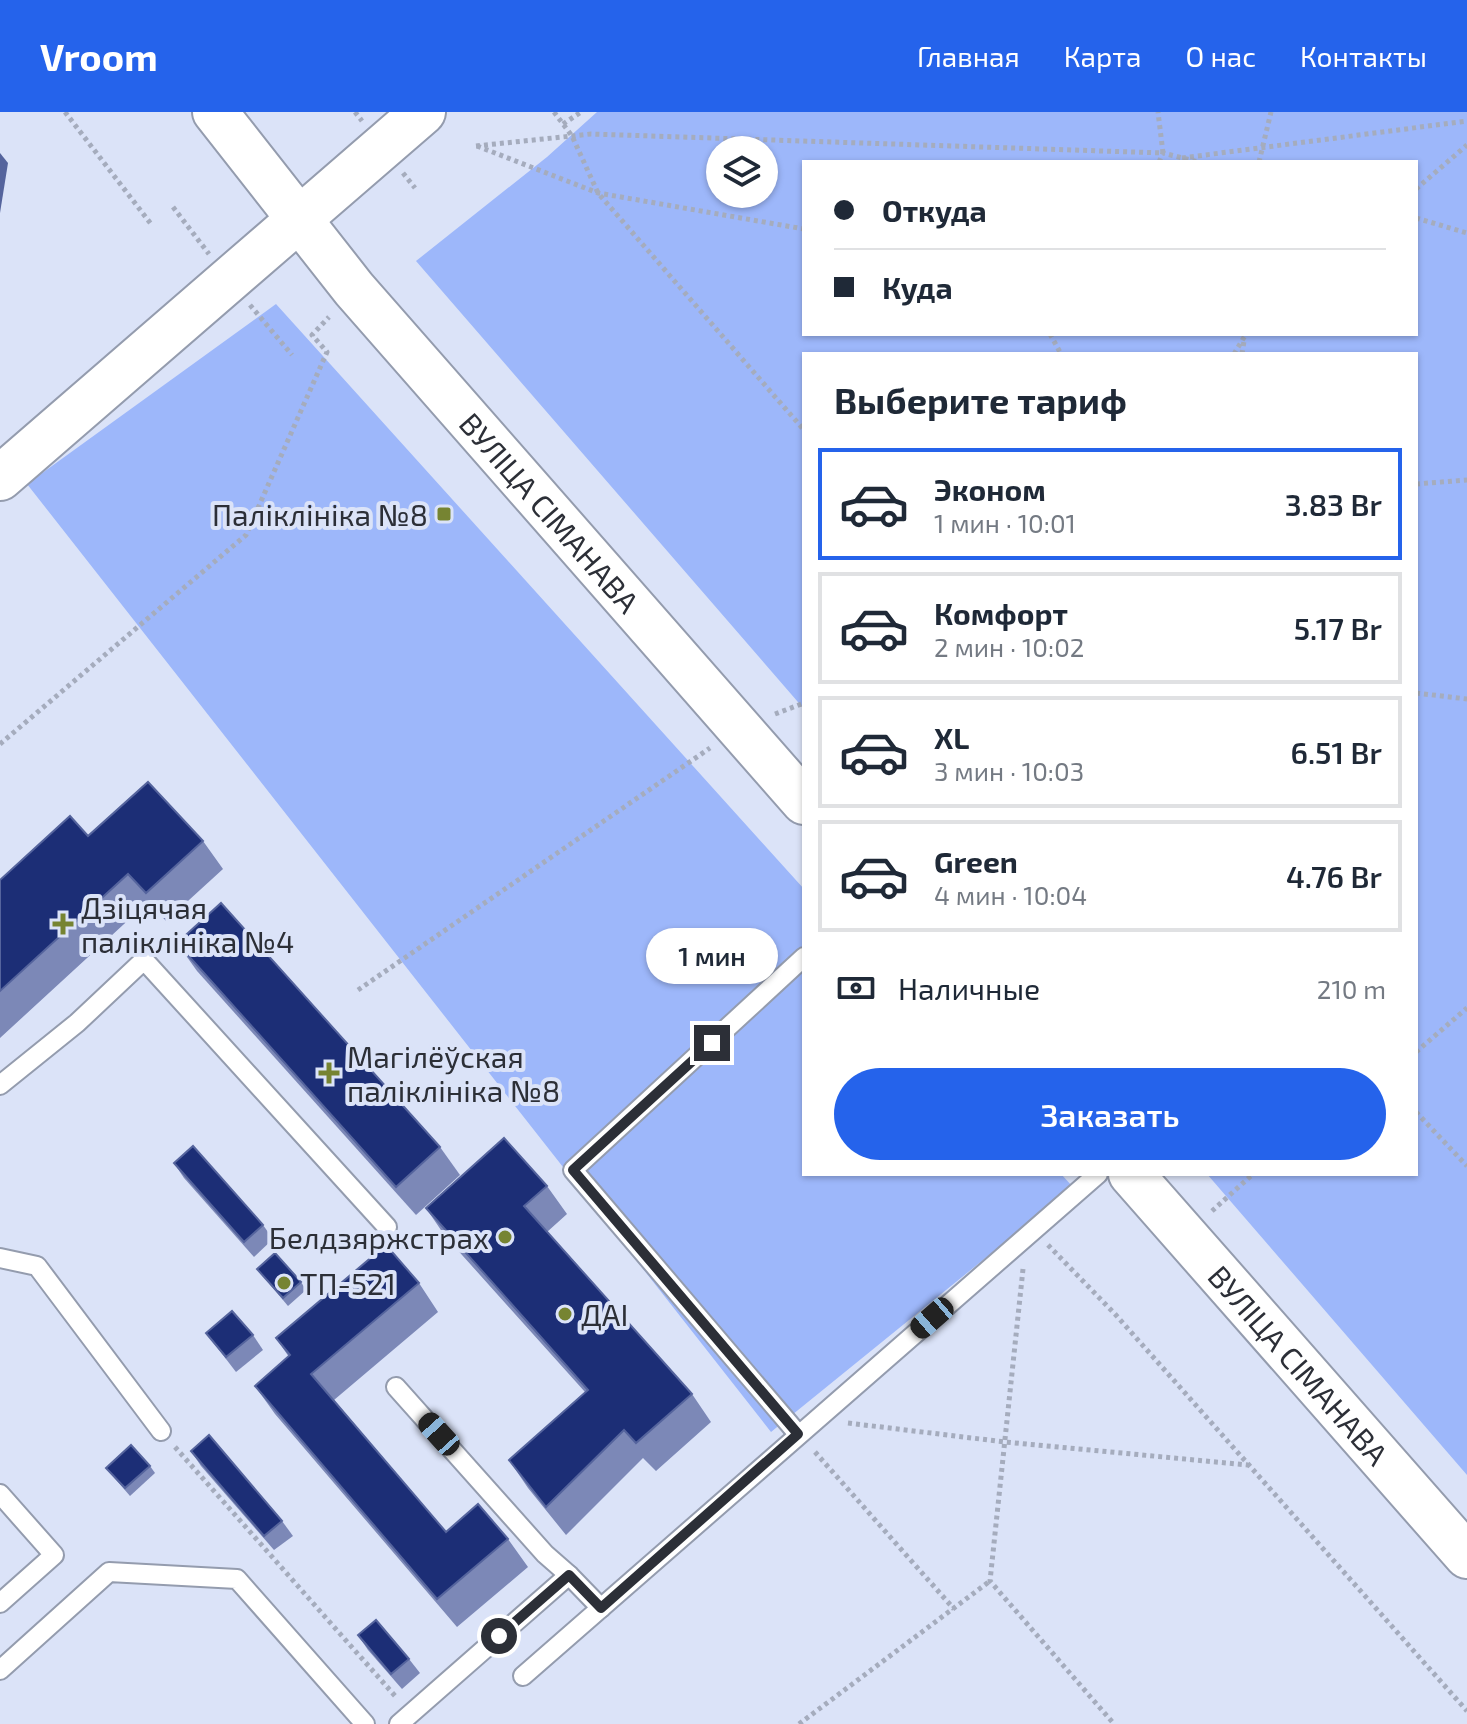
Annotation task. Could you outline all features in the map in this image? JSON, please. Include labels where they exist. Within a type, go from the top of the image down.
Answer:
[{"type":"main road","name":"ВУЛІЦА СІМАНАВА","points":[[215,112],[354,289],[802,800]]},
{"type":"main road","points":[[0,478],[423,112]]},
{"type":"main road","name":"ВУЛІЦА СІМАНАВА","points":[[1133,1176],[1467,1556]]},
{"type":"lane","points":[[798,1434],[573,1170],[802,959]]},
{"type":"lane","points":[[0,1085],[77,1023],[144,960],[387,1227]]},
{"type":"lane","points":[[523,1676],[1096,1176]]},
{"type":"lane","points":[[0,1258],[37,1266],[161,1431]]},
{"type":"lane","points":[[396,1387],[545,1554],[601,1608]]},
{"type":"lane","points":[[0,1494],[54,1555],[0,1603]]},
{"type":"lane","points":[[0,1670],[109,1572],[237,1579],[365,1724]]},
{"type":"lane","points":[[405,1718],[569,1575]]},
{"type":"path","points":[[65,112],[151,224]]},
{"type":"path","points":[[554,112],[572,136],[598,193],[802,428]]},
{"type":"path","points":[[563,124],[581,112]]},
{"type":"path","points":[[1158,112],[1163,153],[1160,160]]},
{"type":"path","points":[[1260,160],[1271,112]]},
{"type":"path","points":[[1182,158],[1467,121]]},
{"type":"path","points":[[802,229],[598,193],[476,146],[591,134],[1163,153],[1190,160]]},
{"type":"path","points":[[1418,187],[1467,145]]},
{"type":"path","points":[[1418,219],[1467,233]]},
{"type":"path","points":[[0,744],[246,535],[327,352],[312,335],[354,289]]},
{"type":"path","points":[[1418,484],[1467,480]]},
{"type":"path","points":[[1418,693],[1467,699]]},
{"type":"path","points":[[358,990],[738,729],[802,704]]},
{"type":"path","points":[[1418,1050],[1467,1008]]},
{"type":"path","points":[[1418,1114],[1467,1166]]},
{"type":"path","points":[[1185,1236],[1251,1176]]},
{"type":"path","points":[[799,1724],[990,1581],[1030,1233]]},
{"type":"path","points":[[1030,1233],[1115,1314],[1467,1711]]},
{"type":"path","points":[[815,1419],[1005,1442],[1249,1465]]},
{"type":"path","points":[[161,1431],[405,1718]]},
{"type":"path","points":[[798,1434],[954,1609]]},
{"type":"path","points":[[990,1581],[1114,1724]]},
{"type":"shaded area","points":[[597,112],[1467,112],[1467,1475],[1209,1176],[1418,1176],[1418,352],[802,352],[802,707],[416,261],[547,157]]},
{"type":"shaded area","points":[[276,304],[802,887],[802,1176],[1063,1176],[1073,1187],[771,1432],[27,484]]},
{"type":"building","points":[[148,782],[203,841],[146,893],[128,874],[0,991],[0,880],[70,816],[88,836]]},
{"type":"building","name":"Магілёўская паліклініка №8","points":[[221,903],[440,1147],[396,1187],[177,943]]},
{"type":"building","name":"ДАІ","points":[[504,1138],[547,1186],[524,1206],[692,1394],[636,1443],[624,1430],[546,1507],[509,1460],[588,1390],[426,1208]]},
{"type":"building","points":[[193,1146],[263,1225],[244,1242],[174,1163]]},
{"type":"building","points":[[386,1245],[419,1283],[311,1374],[446,1532],[478,1504],[508,1539],[437,1599],[255,1386],[290,1355],[276,1338]]},
{"type":"building","name":"ТП-521","points":[[275,1253],[301,1282],[283,1298],[257,1269]]},
{"type":"building","points":[[232,1311],[253,1335],[226,1357],[206,1333]]},
{"type":"building","points":[[209,1435],[282,1521],[264,1536],[191,1451]]},
{"type":"building","points":[[131,1445],[150,1466],[125,1488],[106,1468]]},
{"type":"building","points":[[376,1620],[409,1659],[391,1674],[358,1635]]},
{"type":"place","name":"Паліклініка №8","points":[[444,514]]},
{"type":"place","name":"Дзіцячая паліклініка №4","points":[[63,924]]},
{"type":"place","name":"Магілёўская паліклініка №8","points":[[329,1073]]},
{"type":"place","name":"Белдзяржстрах","points":[[505,1237]]},
{"type":"place","name":"ТП-521","points":[[284,1283]]},
{"type":"place","name":"ДАІ","points":[[565,1314]]},
{"type":"route","points":[[499,1636],[569,1575],[601,1608],[798,1434],[573,1170],[712,1043]]}]
